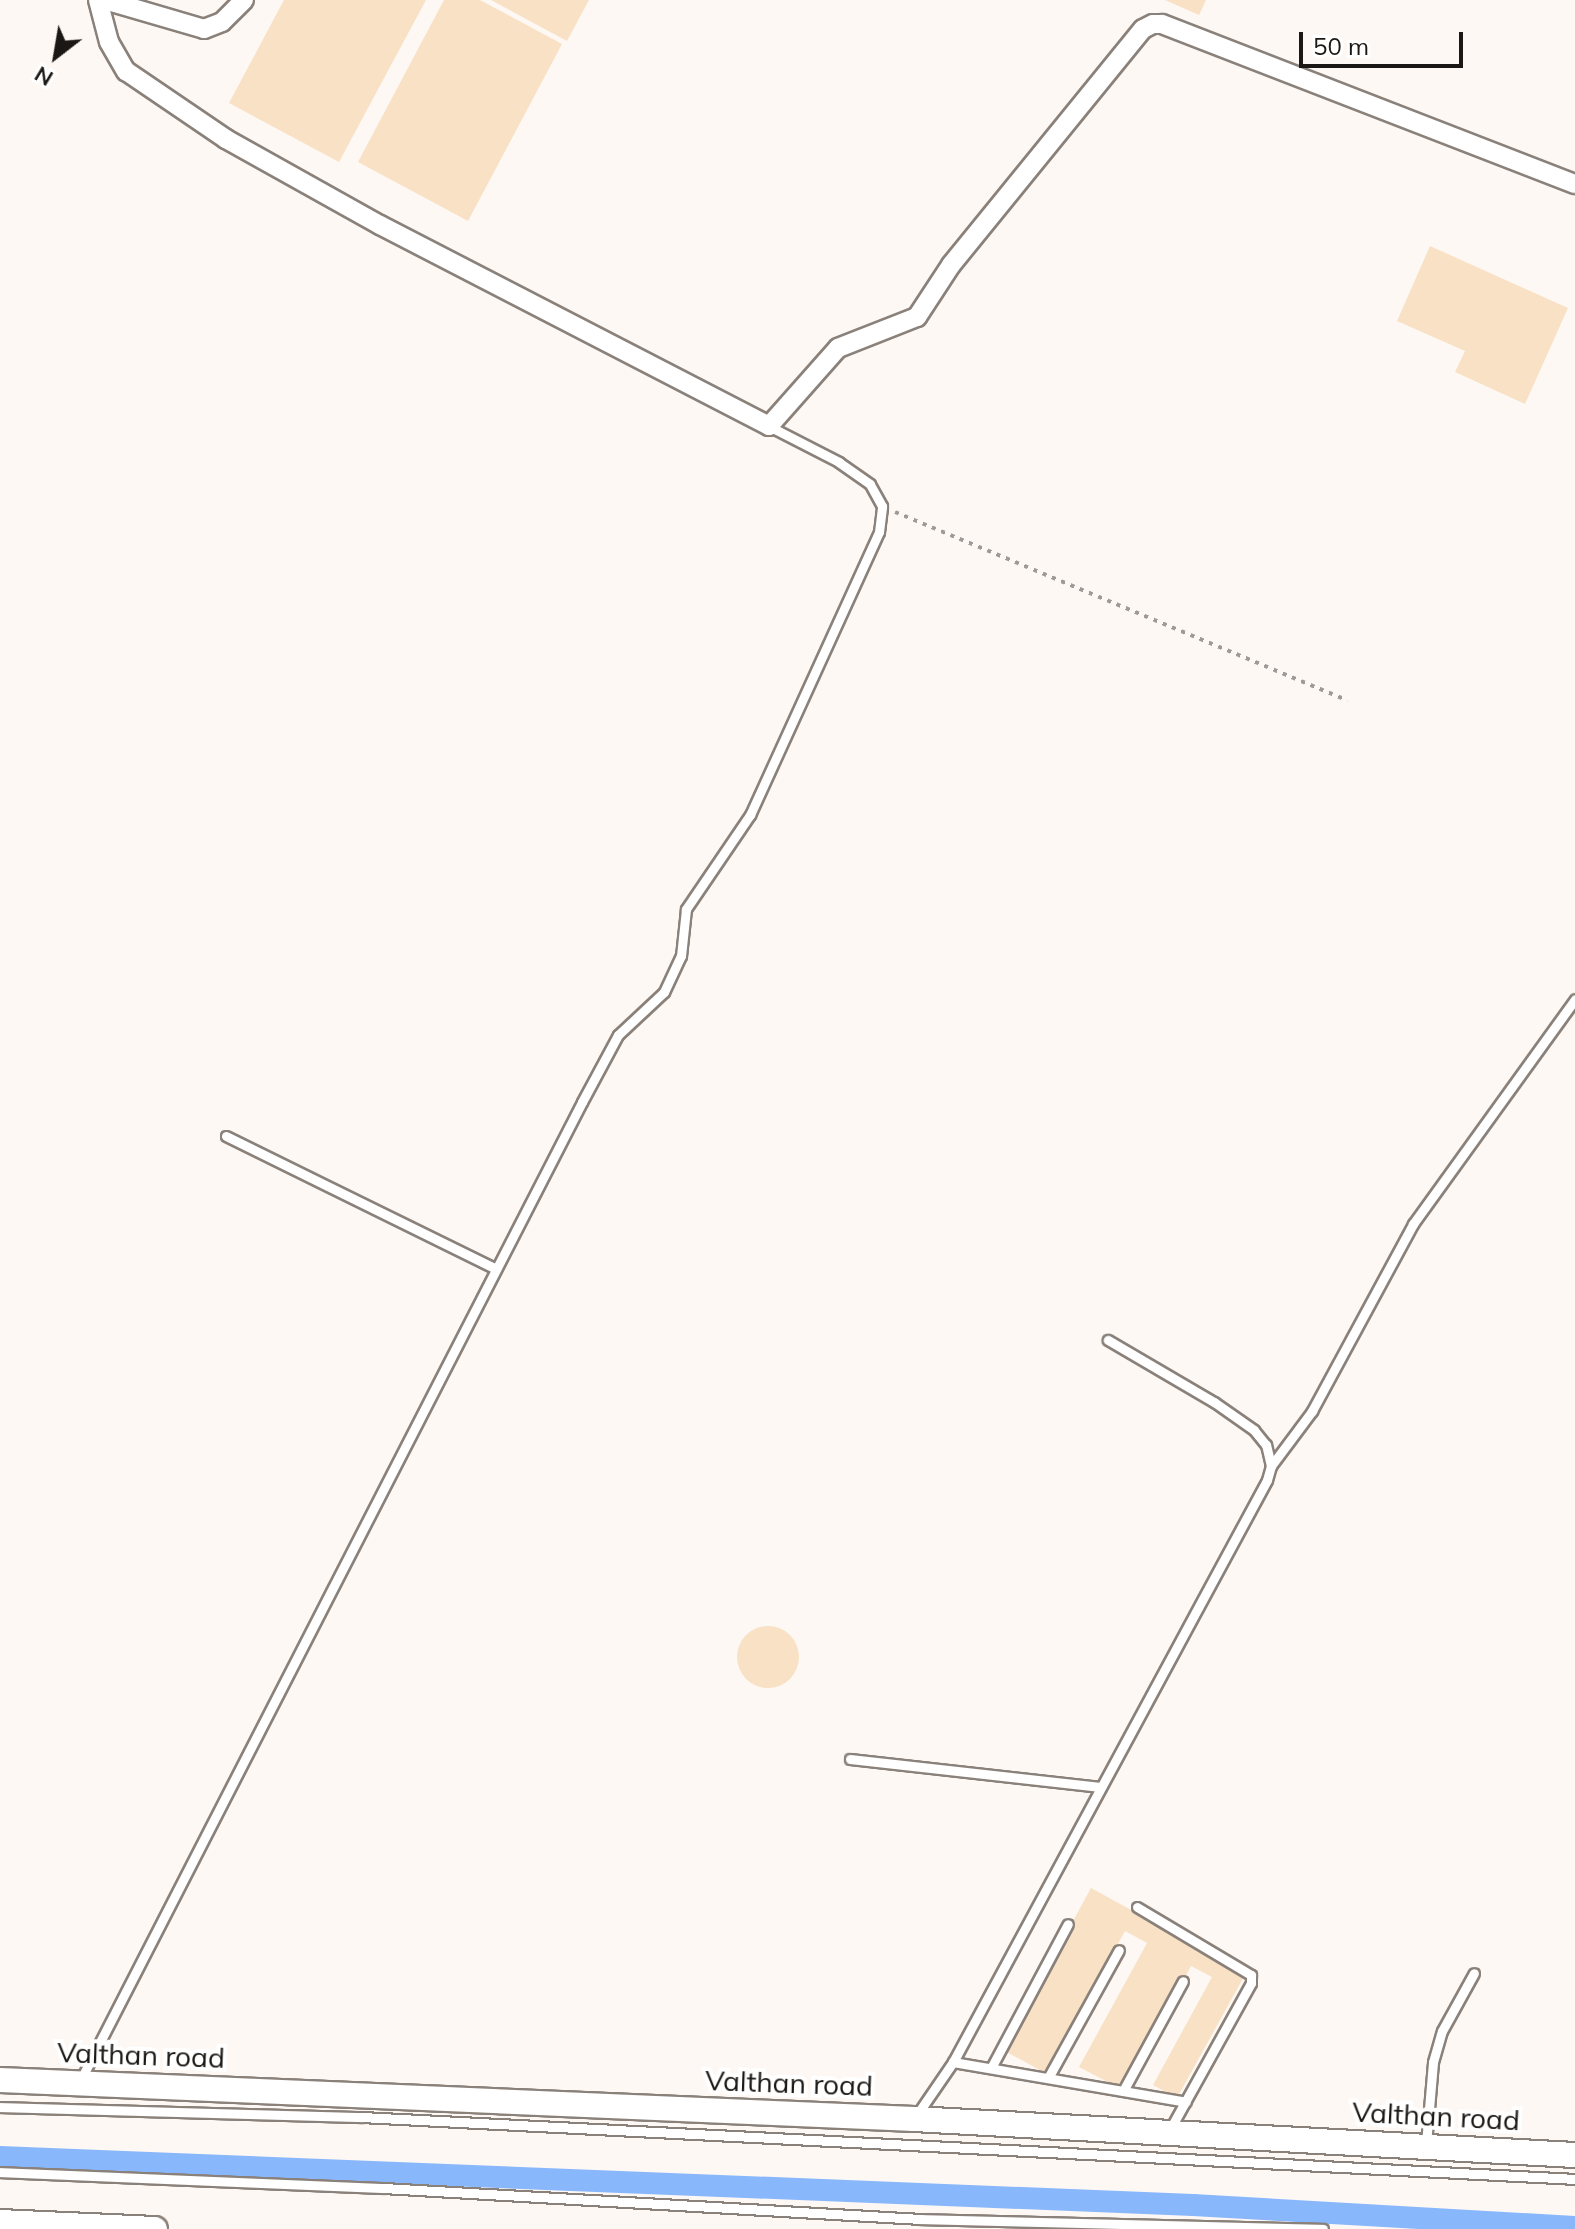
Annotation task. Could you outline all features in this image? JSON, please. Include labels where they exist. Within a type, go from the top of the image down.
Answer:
[{"type":"main road","name":"Valthan road","points":[[0,2080],[914,2119],[1166,2135],[1426,2144],[1575,2155]]},
{"type":"main road","points":[[0,2222],[155,2229]]},
{"type":"street","points":[[98,0],[109,42],[126,71],[226,139],[380,225],[769,426],[838,348],[917,317],[951,265],[1143,29],[1153,24],[1573,176]]},
{"type":"street","points":[[105,0],[204,29],[222,22],[244,0]]},
{"type":"lane","points":[[79,2083],[618,1035],[664,992],[681,956],[686,909],[750,815],[879,532],[882,506],[870,484],[849,469],[769,426]]},
{"type":"lane","points":[[914,2119],[953,2062],[1267,1480],[1271,1466],[1307,1420],[1413,1224],[1575,999]]},
{"type":"lane","points":[[226,1136],[496,1269]]},
{"type":"lane","points":[[1108,1340],[1214,1402],[1254,1430],[1266,1445],[1271,1466]]},
{"type":"lane","points":[[850,1759],[1100,1787]]},
{"type":"lane","points":[[1137,1907],[1251,1975],[1251,1983],[1166,2135]]},
{"type":"lane","points":[[991,2068],[1068,1924]]},
{"type":"lane","points":[[1048,2078],[1119,1950]]},
{"type":"lane","points":[[1426,2144],[1433,2062],[1442,2031],[1474,1973]]},
{"type":"lane","points":[[1123,2091],[1183,1981]]},
{"type":"lane","points":[[953,2062],[1186,2102]]},
{"type":"lane","points":[[0,2107],[361,2117],[1575,2179]]},
{"type":"lane","points":[[0,2172],[383,2188],[966,2221],[1323,2229]]},
{"type":"path","points":[[882,506],[1347,700]]},
{"type":"building","points":[[284,0],[426,0],[339,162],[229,103]]},
{"type":"building","points":[[444,0],[480,0],[562,44],[468,221],[358,162]]},
{"type":"building","points":[[491,0],[589,0],[567,41]]},
{"type":"building","points":[[1165,0],[1206,0],[1199,15]]},
{"type":"building","points":[[1430,246],[1568,308],[1525,404],[1455,372],[1465,351],[1397,321]]},
{"type":"building","points":[[762,1626],[774,1626],[790,1635],[797,1645],[797,1669],[790,1679],[774,1688],[762,1688],[742,1674],[737,1663],[737,1651],[751,1631]]},
{"type":"building","points":[[1091,1888],[1246,1973],[1177,2098],[1153,2085],[1212,1977],[1191,1966],[1123,2090],[1079,2067],[1147,1943],[1125,1931],[1047,2074],[1003,2050]]},
{"type":"waterway","points":[[0,2157],[1193,2205],[1575,2227]]}]
